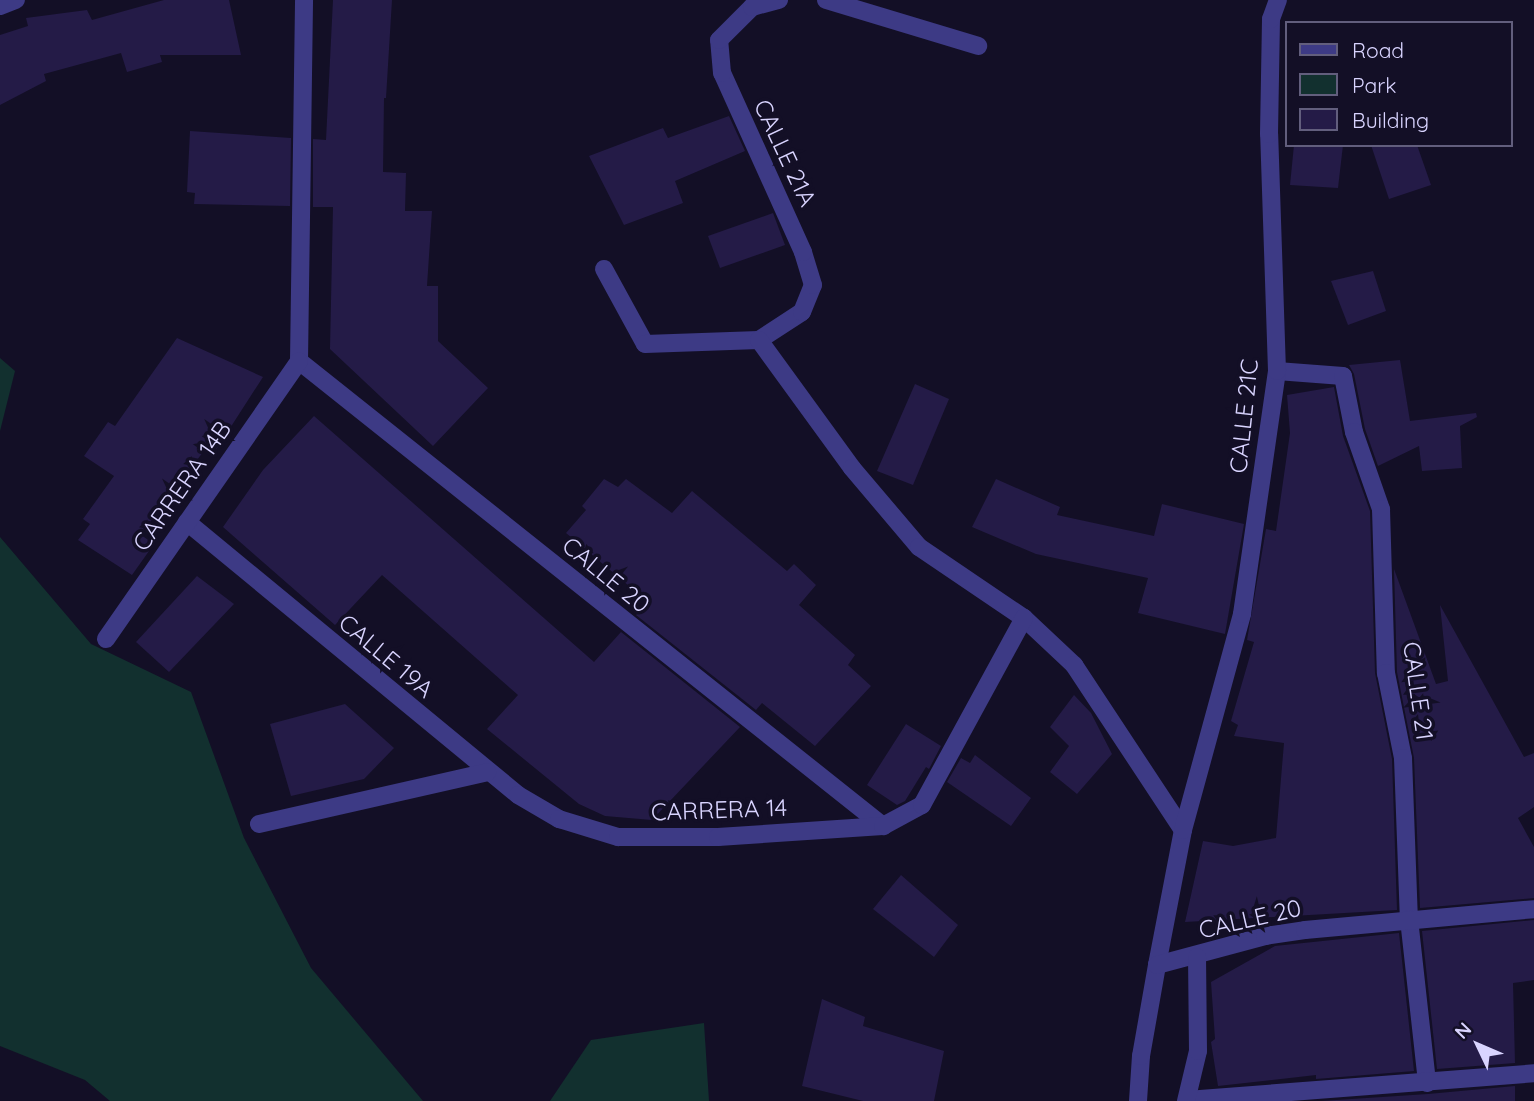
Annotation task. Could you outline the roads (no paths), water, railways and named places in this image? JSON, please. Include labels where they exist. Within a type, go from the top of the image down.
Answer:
[{"type":"street","points":[[0,6],[16,0]]},
{"type":"street","points":[[299,361],[304,0]]},
{"type":"street","name":"CALLE 21A","points":[[759,340],[802,312],[813,285],[803,252],[722,73],[719,40],[752,7],[779,0]]},
{"type":"street","points":[[826,0],[978,46]]},
{"type":"street","name":"CALLE 21C","points":[[1157,965],[1183,830],[1242,614],[1277,371],[1269,134],[1271,19],[1278,0]]},
{"type":"street","points":[[604,269],[645,344],[759,340],[852,468],[919,547],[1024,618],[1074,665],[1183,830]]},
{"type":"street","name":"CARRERA 14B","points":[[106,639],[299,361]]},
{"type":"street","name":"CALLE 20","points":[[299,361],[883,826]]},
{"type":"street","name":"CALLE 21","points":[[1277,371],[1343,376],[1354,432],[1381,509],[1386,673],[1403,758],[1409,919],[1427,1083]]},
{"type":"street","name":"CALLE 19A","points":[[187,522],[488,772],[518,795],[559,819]]},
{"type":"street","points":[[883,826],[922,805],[1024,618]]},
{"type":"street","points":[[258,824],[488,772]]},
{"type":"street","name":"CARRERA 14","points":[[559,819],[618,837],[718,837],[883,826]]},
{"type":"street","name":"CALLE 20","points":[[1157,965],[1197,957],[1265,936],[1409,919],[1534,909]]},
{"type":"street","points":[[1197,957],[1198,1051],[1187,1101],[1534,1073]]},
{"type":"street","points":[[1138,1101],[1141,1056],[1157,965]]}]
